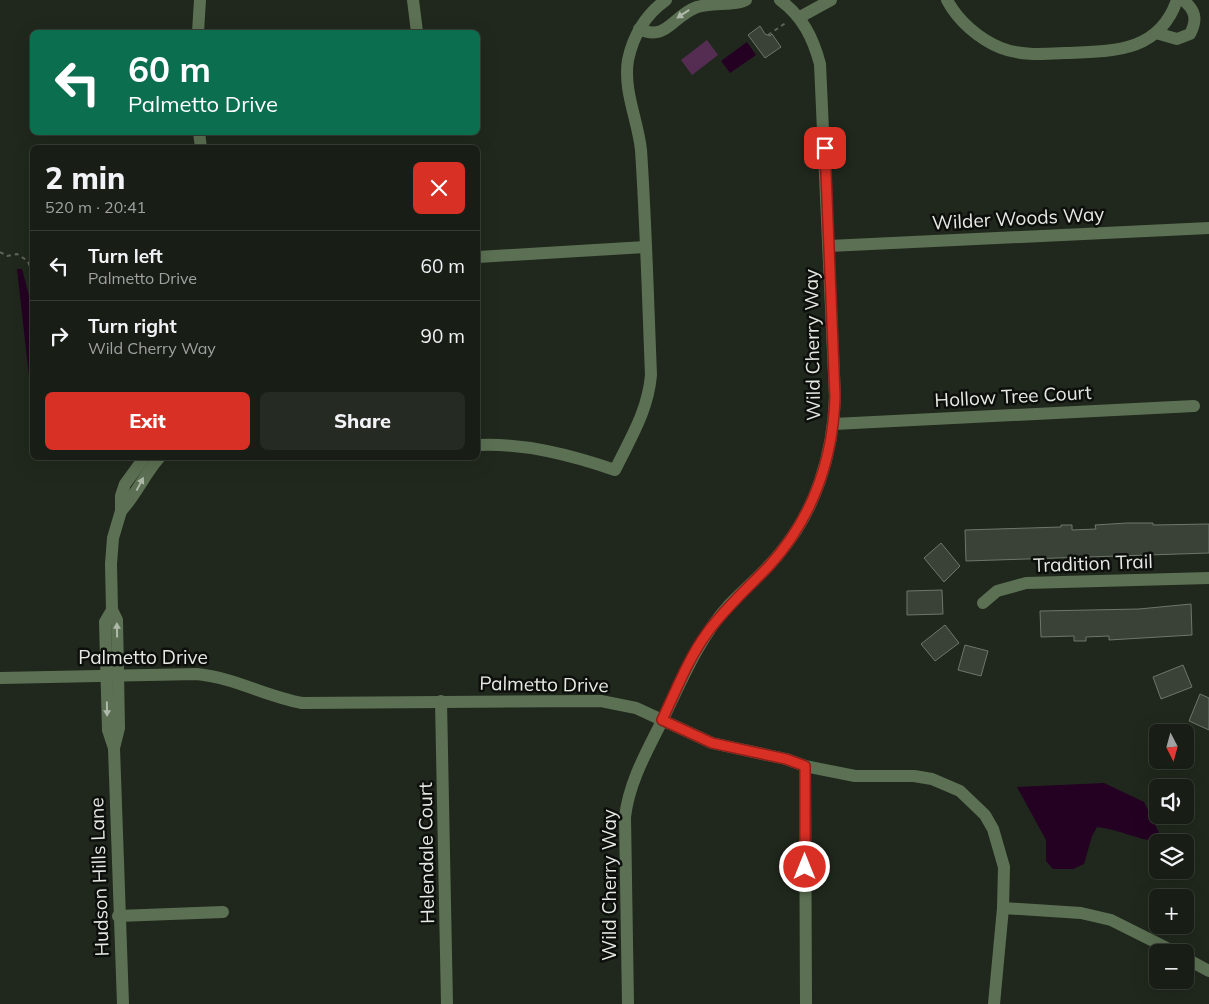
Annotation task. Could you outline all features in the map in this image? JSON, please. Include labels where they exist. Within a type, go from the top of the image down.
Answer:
[{"type":"street","points":[[198,30],[200,0]]},
{"type":"street","points":[[413,0],[417,30]]},
{"type":"street","points":[[639,29],[651,34],[658,34],[690,10],[704,4],[737,3],[746,0]]},
{"type":"street","name":"Wild Cherry Way","points":[[628,1004],[626,811],[636,776],[706,634],[729,605],[781,552],[804,519],[817,492],[834,424],[829,246],[820,64],[814,45],[780,0]]},
{"type":"street","points":[[795,18],[831,0]]},
{"type":"street","points":[[947,0],[961,20],[973,31],[1001,48],[1035,54],[1116,51],[1142,42],[1156,33],[1167,19],[1177,0]]},
{"type":"street","points":[[1156,33],[1178,39],[1190,34],[1195,18],[1192,10],[1183,0]]},
{"type":"street","points":[[480,445],[497,444],[542,450],[586,460],[615,470],[640,422],[650,389],[645,247],[641,150],[628,94],[627,75],[628,60],[639,29],[660,2]]},
{"type":"street","name":"Wilder Woods Way","points":[[829,246],[1209,228]]},
{"type":"street","points":[[480,257],[645,247]]},
{"type":"street","name":"Hollow Tree Court","points":[[834,424],[1194,406]]},
{"type":"street","name":"Hudson Hills Lane","points":[[123,1004],[118,916],[114,748],[119,728],[112,675],[117,620],[112,610],[111,555],[113,538],[121,511],[123,490],[143,460]]},
{"type":"street","name":"Hudson Hills Lane","points":[[121,511],[133,498],[139,484],[157,460]]},
{"type":"street","name":"Tradition Trail","points":[[984,603],[1002,589],[1026,583],[1209,578]]},
{"type":"street","name":"Palmetto Drive","points":[[4,678],[112,675],[218,676],[286,700],[302,703],[601,701],[636,708],[712,743],[786,759],[805,766],[855,776],[914,776],[932,779],[960,791],[985,815],[1001,848],[1004,867],[1003,908],[994,1004]]},
{"type":"street","name":"Helendale Court","points":[[442,701],[447,1004]]},
{"type":"street","points":[[805,766],[806,1004]]},
{"type":"street","points":[[1003,908],[1081,914],[1111,920],[1159,944]]},
{"type":"street","points":[[118,916],[223,912]]},
{"type":"street","points":[[1194,963],[1209,971]]},
{"type":"path","points":[[768,35],[795,18]]},
{"type":"path","points":[[0,252],[7,256],[17,254],[28,261],[30,268]]},
{"type":"shaded area","points":[[707,40],[718,55],[692,75],[681,60]]},
{"type":"shaded area","points":[[747,42],[756,55],[730,73],[721,61]]},
{"type":"shaded area","points":[[17,269],[22,269],[30,299],[30,385]]},
{"type":"shaded area","points":[[1104,783],[1144,802],[1149,812],[1149,824],[1155,824],[1160,834],[1149,834],[1149,840],[1146,840],[1097,827],[1092,836],[1084,864],[1073,869],[1053,869],[1046,861],[1046,840],[1017,787]]},
{"type":"building","points":[[760,26],[765,34],[770,36],[772,34],[781,47],[765,58],[748,35]]},
{"type":"building","points":[[1153,523],[1153,525],[1209,524],[1209,553],[966,561],[965,530],[1061,527],[1061,525],[1072,525],[1072,530],[1096,529],[1095,525]]},
{"type":"building","points":[[941,543],[960,566],[944,582],[924,558]]},
{"type":"building","points":[[942,590],[943,614],[907,615],[907,591]]},
{"type":"building","points":[[1191,604],[1192,635],[1109,640],[1109,636],[1086,637],[1086,641],[1074,641],[1074,636],[1041,637],[1040,611],[1139,609]]},
{"type":"building","points":[[945,625],[959,643],[935,661],[921,644]]},
{"type":"building","points":[[965,645],[988,651],[981,676],[958,670]]},
{"type":"building","points":[[1183,665],[1192,687],[1161,699],[1153,677]]},
{"type":"building","points":[[1200,694],[1209,698],[1209,730],[1189,721]]},
{"type":"route","points":[[805,867],[805,766],[786,759],[712,743],[662,720],[706,634],[729,605],[781,552],[804,519],[817,492],[825,466],[834,424],[835,397],[825,148]]}]
